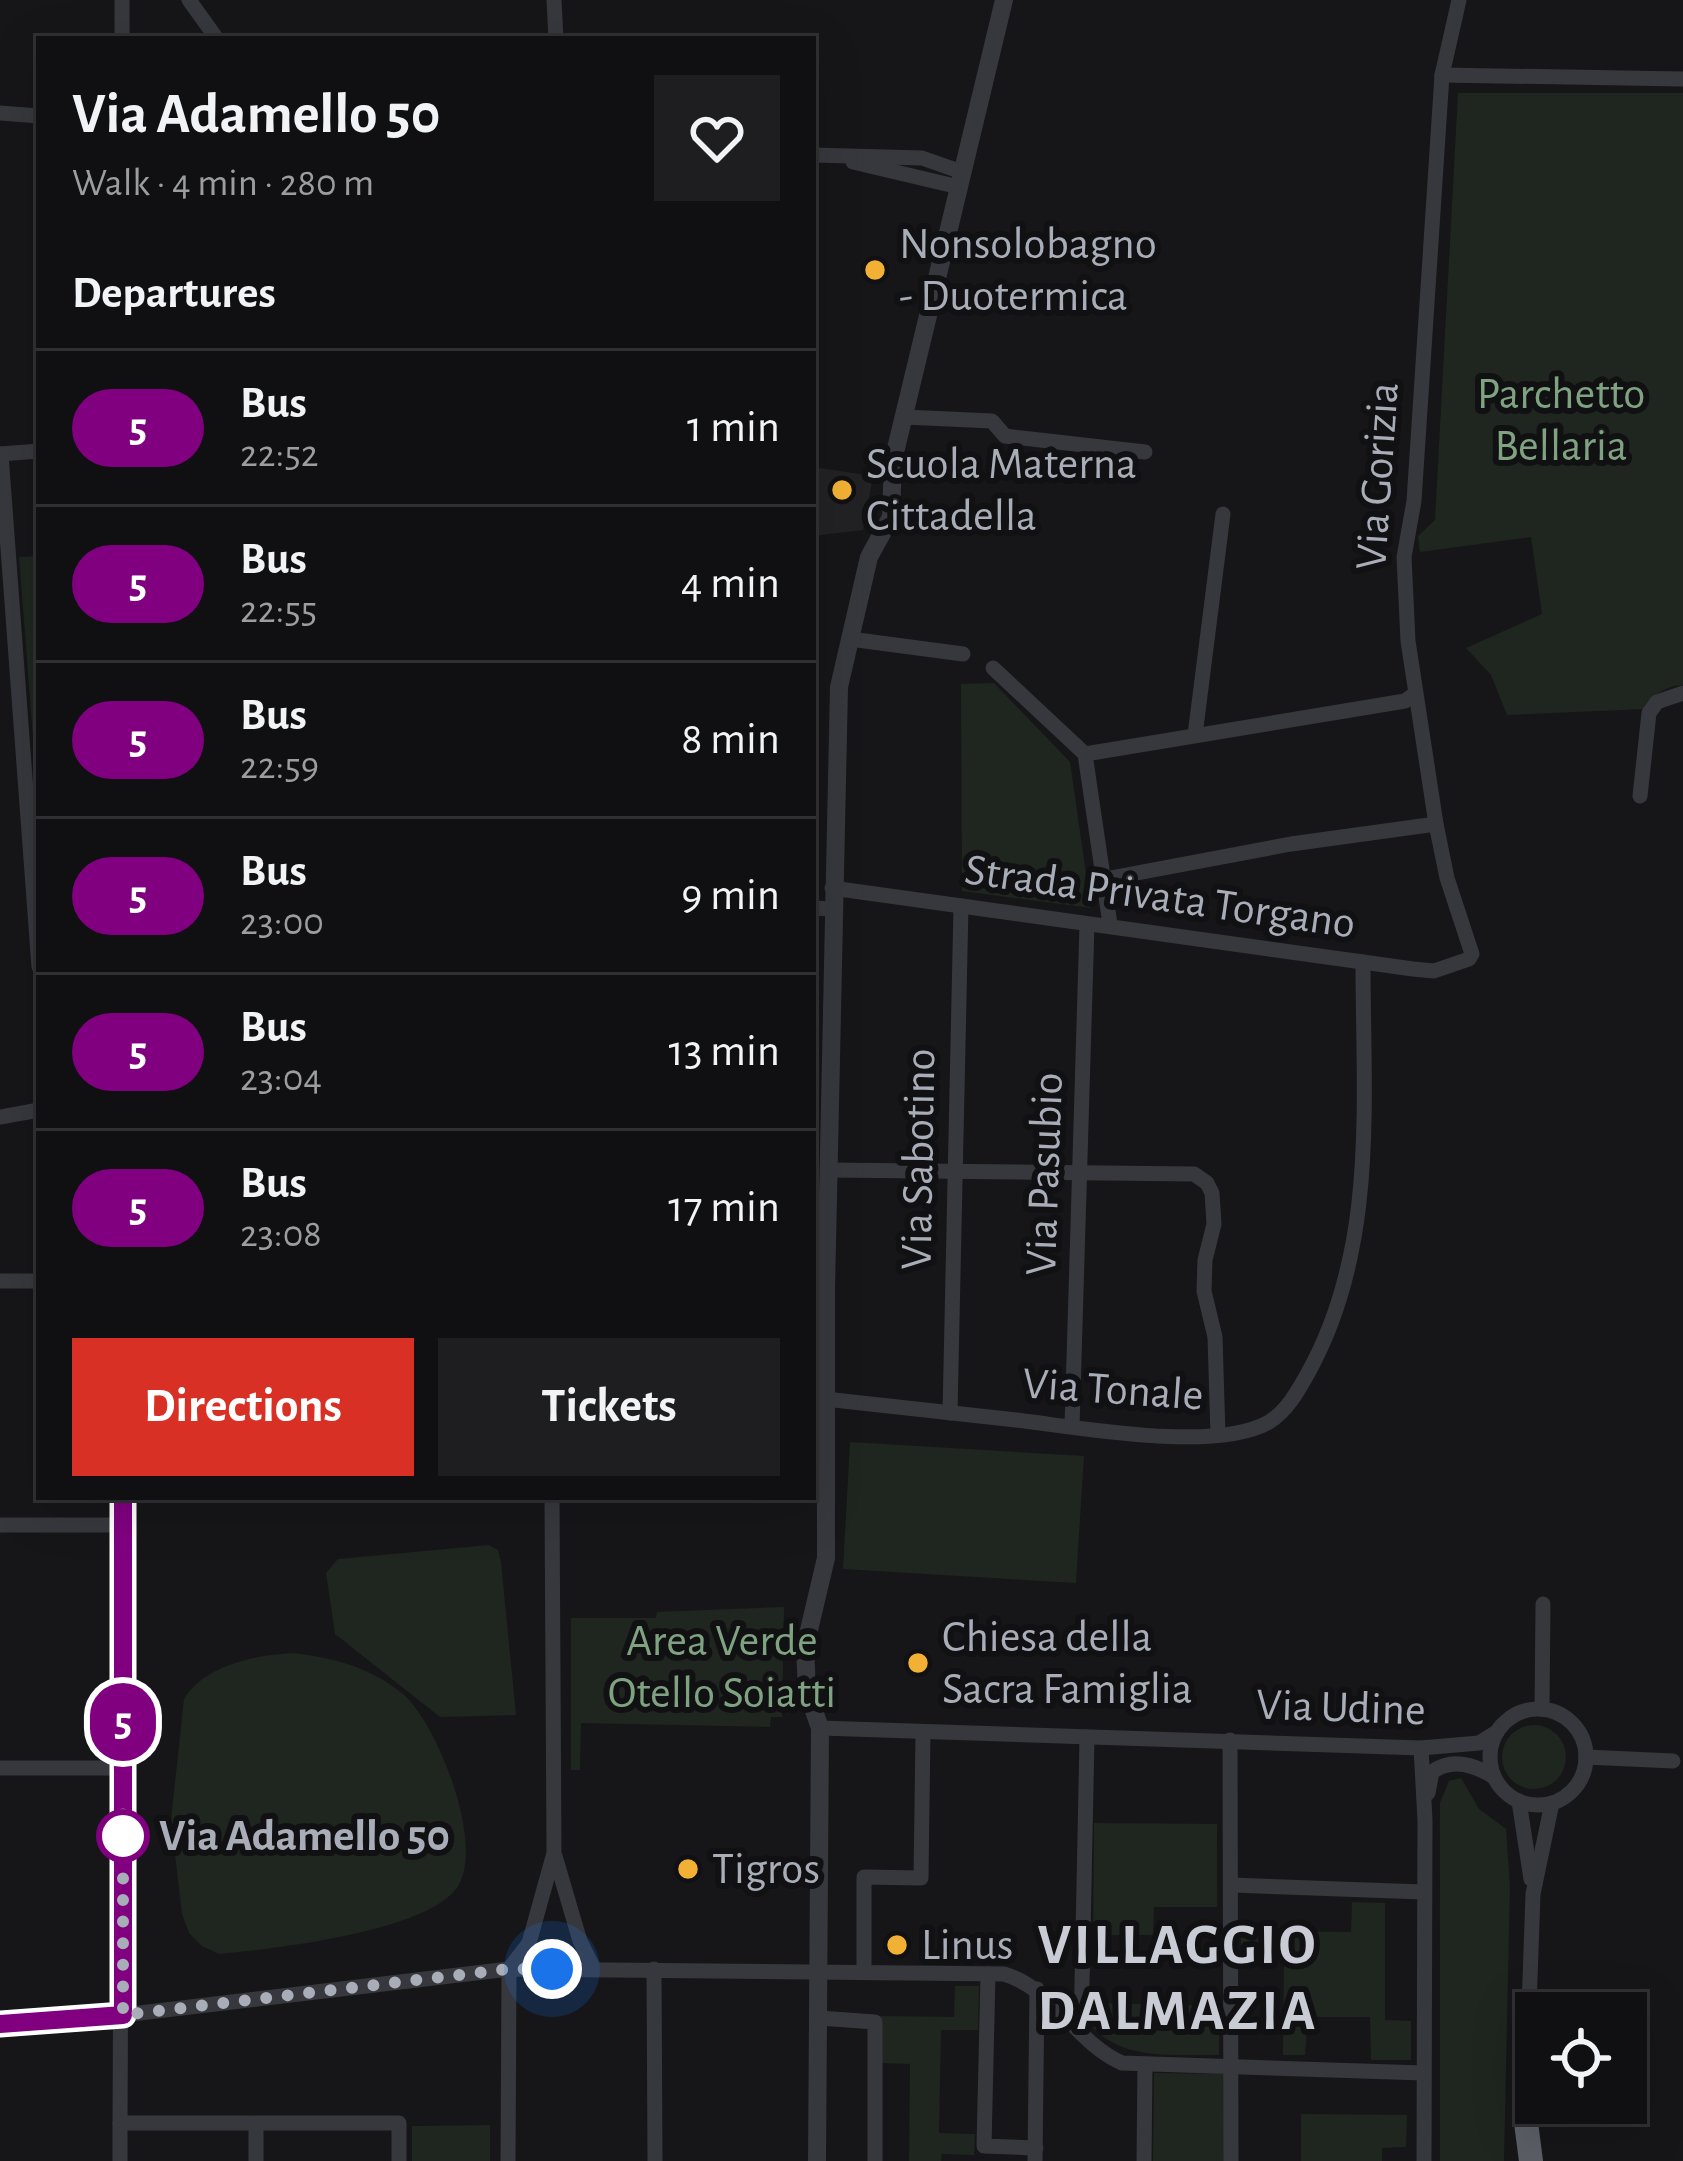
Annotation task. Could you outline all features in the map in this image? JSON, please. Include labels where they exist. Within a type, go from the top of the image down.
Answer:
[{"type":"highway","points":[[1526,2124],[1527,2161]]},
{"type":"street","points":[[122,0],[122,36]]},
{"type":"street","points":[[189,0],[216,36]]},
{"type":"street","points":[[554,0],[556,36]]},
{"type":"street","points":[[817,2161],[820,1728],[807,1691],[805,1647],[826,1558],[820,1401],[828,1170],[823,909],[832,888],[839,687],[869,557],[891,517],[893,461],[1004,0]]},
{"type":"street","name":"Via Gorizia","points":[[1460,0],[1442,75],[1414,501],[1404,557],[1415,694],[1436,824],[1453,899],[1472,954]]},
{"type":"street","points":[[1442,75],[1683,79]]},
{"type":"street","points":[[0,113],[36,116]]},
{"type":"street","points":[[820,155],[960,180]]},
{"type":"street","points":[[904,417],[992,421],[1005,436],[1144,452]]},
{"type":"street","points":[[36,451],[1,454],[36,926]]},
{"type":"street","points":[[1196,735],[1223,514]]},
{"type":"street","points":[[850,639],[963,654]]},
{"type":"street","points":[[993,668],[1085,754],[1110,924]]},
{"type":"street","points":[[1640,796],[1649,713],[1657,702],[1683,693]]},
{"type":"street","points":[[1085,754],[1405,701],[1415,694]]},
{"type":"street","points":[[1105,879],[1291,844],[1436,824]]},
{"type":"street","name":"Strada Privata Torgano","points":[[832,888],[1434,970],[1472,954]]},
{"type":"street","name":"Via Sabotino","points":[[950,1413],[961,906]]},
{"type":"street","name":"Via Pasubio","points":[[1072,1426],[1087,924]]},
{"type":"street","name":"Via Tonale","points":[[820,1401],[1155,1436],[1240,1433],[1269,1422],[1287,1406],[1315,1361],[1341,1298],[1357,1231],[1362,1186],[1363,962]]},
{"type":"street","points":[[0,1117],[36,1111]]},
{"type":"street","points":[[828,1170],[1194,1174],[1212,1193],[1214,1225],[1205,1260],[1204,1291],[1215,1336],[1218,1435]]},
{"type":"street","points":[[0,1281],[36,1282]]},
{"type":"street","points":[[120,2161],[123,1500]]},
{"type":"street","points":[[508,2161],[509,1969],[529,1943],[554,1853],[552,1500]]},
{"type":"street","points":[[0,1525],[123,1525]]},
{"type":"street","points":[[1542,1709],[1543,1604]]},
{"type":"street","points":[[1542,1709],[1578,1730],[1586,1757],[1577,1786],[1552,1803],[1519,1801],[1494,1777],[1491,1747],[1497,1732],[1516,1714],[1542,1709]]},
{"type":"street","name":"Via Udine","points":[[820,1728],[1421,1748],[1479,1743],[1497,1732]]},
{"type":"street","points":[[864,1971],[865,1877],[921,1878],[923,1732]]},
{"type":"street","points":[[1082,2032],[1087,1736]]},
{"type":"street","points":[[1231,1740],[1231,2161]]},
{"type":"street","points":[[1421,1748],[1424,2161]]},
{"type":"street","points":[[1586,1757],[1673,1761]]},
{"type":"street","points":[[1425,1820],[1430,1778],[1438,1767],[1454,1763],[1478,1767],[1494,1777]]},
{"type":"street","points":[[0,1768],[123,1768]]},
{"type":"street","points":[[1519,1801],[1533,1894]]},
{"type":"street","points":[[1530,1992],[1533,1894],[1552,1803]]},
{"type":"street","points":[[554,1853],[580,1941],[594,1969]]},
{"type":"street","points":[[1232,1885],[1423,1892]]},
{"type":"street","points":[[0,2024],[123,2015],[509,1969],[988,1974],[1025,1981],[1100,2053],[1122,2063],[1423,2073]]},
{"type":"street","points":[[654,1969],[655,2161]]},
{"type":"street","points":[[988,1974],[984,2146],[1036,2154],[1036,1989]]},
{"type":"street","points":[[819,2018],[875,2022],[875,2161]]},
{"type":"street","points":[[1144,2066],[1144,2161]]},
{"type":"street","points":[[120,2123],[399,2123],[400,2161]]},
{"type":"street","points":[[256,2124],[256,2161]]},
{"type":"shaded area","name":"Scuola Materna Cittadella","points":[[816,467],[873,476],[863,530],[816,536]]},
{"type":"green space","name":"Parchetto Bellaria","points":[[1458,93],[1683,93],[1683,685],[1660,692],[1643,709],[1507,715],[1491,675],[1466,648],[1542,614],[1531,537],[1420,552],[1418,536],[1435,520]]},
{"type":"green space","points":[[36,556],[36,775],[19,557]]},
{"type":"green space","points":[[994,683],[1070,762],[1091,908],[962,891],[961,684]]},
{"type":"green space","points":[[850,1442],[1084,1456],[1076,1583],[843,1569]]},
{"type":"green space","points":[[489,1545],[498,1550],[501,1562],[516,1715],[440,1717],[335,1634],[326,1573],[338,1559]]},
{"type":"green space","name":"Area Verde Otello Soiatti","points":[[784,1607],[782,1717],[771,1717],[770,1727],[581,1723],[580,1770],[571,1770],[571,1618],[656,1618],[657,1612]]},
{"type":"green space","points":[[293,1653],[365,1670],[403,1694],[417,1709],[454,1788],[466,1846],[464,1870],[456,1889],[413,1917],[345,1936],[219,1954],[189,1933],[182,1914],[171,1820],[184,1699],[218,1670],[248,1659]]},
{"type":"green space","points":[[1534,1725],[1557,1734],[1566,1757],[1557,1780],[1534,1789],[1511,1780],[1502,1757],[1511,1734]]},
{"type":"green space","points":[[1461,1778],[1479,1809],[1506,1829],[1510,1886],[1504,2161],[1440,2161],[1440,1803],[1449,1781]]},
{"type":"green space","points":[[1094,1823],[1217,1824],[1217,1907],[1154,1907],[1153,1935],[1093,1935]]},
{"type":"green space","points":[[1352,1902],[1385,1903],[1385,2020],[1411,2021],[1411,2060],[1371,2060],[1370,2017],[1308,2017],[1305,2055],[1283,2055],[1284,1953],[1241,1952],[1241,1931],[1351,1932]]},
{"type":"green space","points":[[955,1986],[979,1986],[978,2030],[941,2030],[939,2133],[975,2134],[974,2155],[942,2154],[941,2161],[909,2161],[910,2064],[880,2063],[880,2016],[954,2017]]},
{"type":"green space","points":[[1091,2003],[1219,2006],[1219,2055],[1150,2054],[1118,2045],[1091,2025]]},
{"type":"green space","points":[[1154,2073],[1225,2074],[1224,2161],[1153,2161]]},
{"type":"green space","points":[[1301,2114],[1407,2115],[1406,2147],[1382,2148],[1382,2161],[1301,2161]]},
{"type":"green space","points":[[490,2125],[490,2161],[412,2161],[412,2126]]},
{"type":"bus line","name":"5","points":[[0,2024],[123,2015],[123,1500]]},
{"type":"place","name":"Nonsolobagno - Duotermica","points":[[875,270]]},
{"type":"place","name":"Scuola Materna Cittadella","points":[[842,490]]},
{"type":"place","name":"Chiesa della Sacra Famiglia","points":[[918,1663]]},
{"type":"place","name":"Via Adamello 50","points":[[123,1836]]},
{"type":"place","name":"Tigros","points":[[688,1869]]},
{"type":"place","name":"Linus","points":[[897,1945]]},
{"type":"district","name":"VILLAGGIO DALMAZIA","points":[[1178,1978]]},
{"type":"route","points":[[123,1836],[123,1814],[123,1859],[123,1905],[123,1951],[123,1996],[123,2015],[509,1969],[552,1969]]}]
